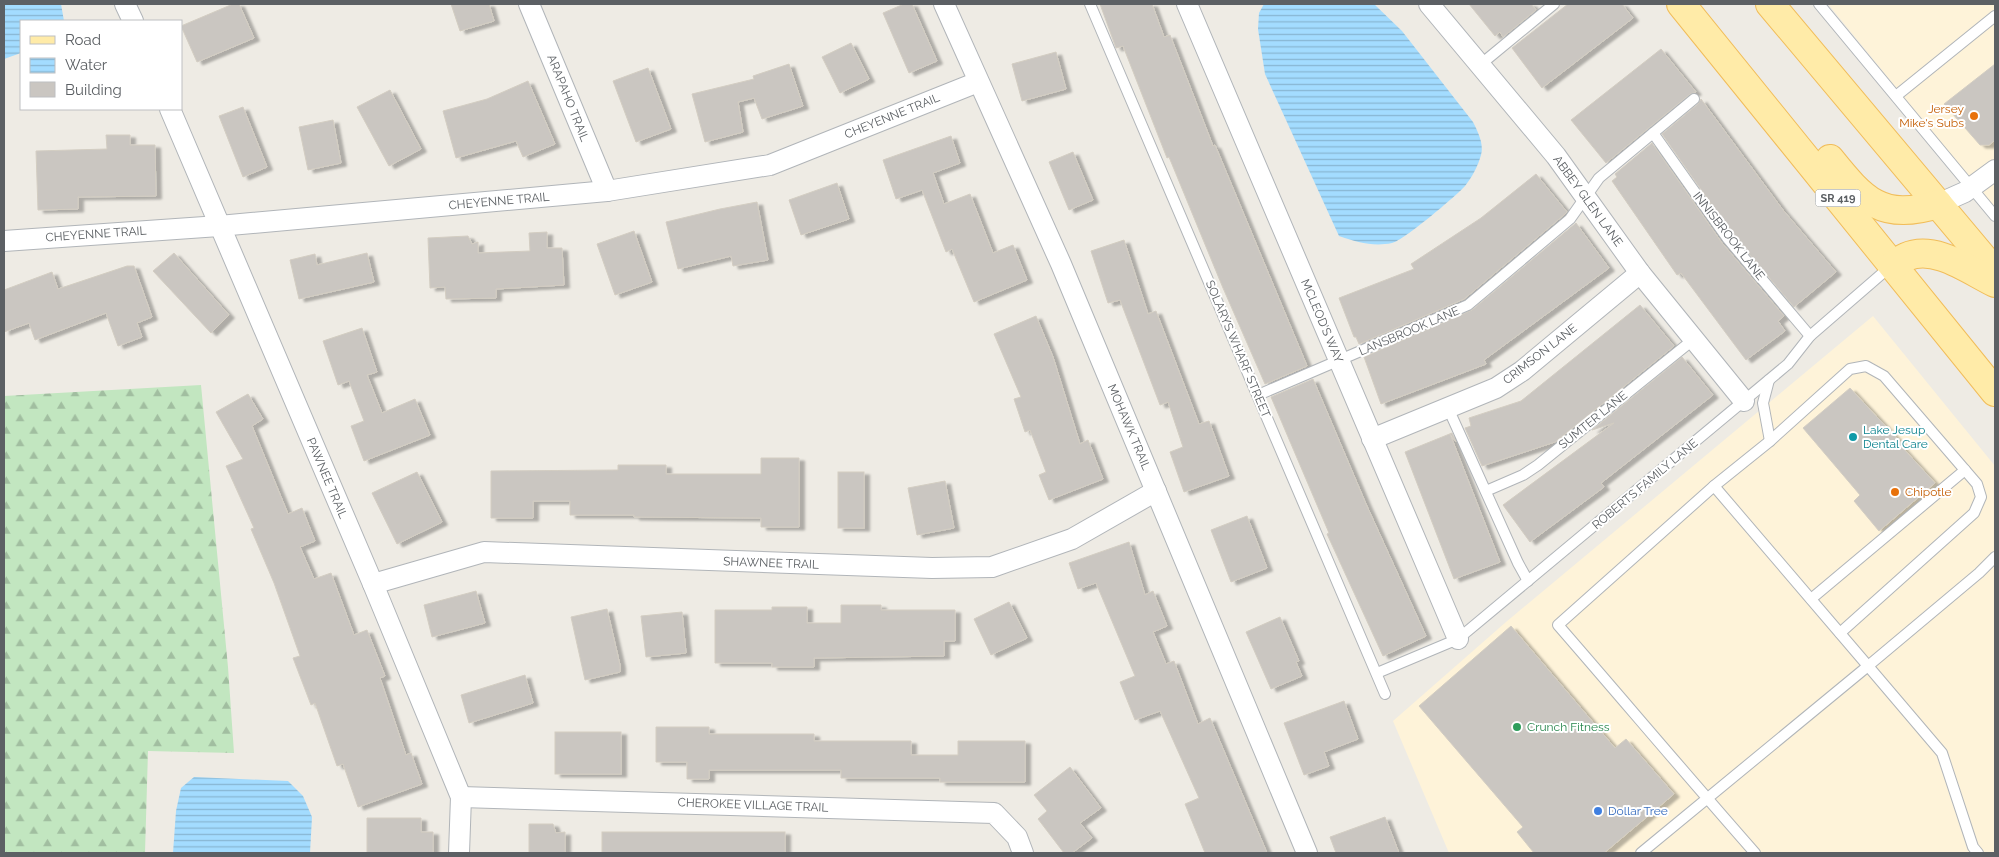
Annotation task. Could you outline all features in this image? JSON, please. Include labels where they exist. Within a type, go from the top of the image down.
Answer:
[{"type":"main road","name":"SR 419","points":[[1681,4],[1995,392]]},
{"type":"main road","points":[[1705,4],[1822,149],[1862,195],[1880,207],[1892,210],[1919,210],[1938,204]]},
{"type":"main road","points":[[1770,4],[1995,272]]},
{"type":"main road","points":[[1892,265],[1908,256],[1928,253],[1948,259],[1995,283]]},
{"type":"street","points":[[125,4],[133,20]]},
{"type":"street","name":"ARAPAHO TRAIL","points":[[530,4],[607,191]]},
{"type":"street","name":"MOHAWK TRAIL","points":[[944,4],[1061,264],[1308,853]]},
{"type":"street","name":"MCLEOD'S WAY","points":[[1187,4],[1458,639]]},
{"type":"street","name":"ABBEY GLEN LANE","points":[[1429,4],[1556,156],[1640,273],[1744,401]]},
{"type":"street","name":"CHEYENNE TRAIL","points":[[4,241],[219,226],[607,191],[770,165],[978,82]]},
{"type":"street","name":"PAWNEE TRAIL","points":[[170,110],[373,584],[461,797],[459,853]]},
{"type":"street","points":[[1938,204],[1971,188],[1995,170]]},
{"type":"street","name":"CRIMSON LANE","points":[[1372,438],[1496,388],[1522,371],[1640,273]]},
{"type":"street","name":"SHAWNEE TRAIL","points":[[373,584],[484,552],[932,568],[992,567],[1072,539],[1156,491]]},
{"type":"street","name":"CHEROKEE VILLAGE TRAIL","points":[[461,797],[994,812],[1017,837],[1023,853]]},
{"type":"lane","name":"SOLARYS WHARF STREET","points":[[1090,4],[1386,694]]},
{"type":"lane","points":[[1480,65],[1552,4]]},
{"type":"lane","points":[[1819,4],[1995,216]]},
{"type":"lane","points":[[1896,96],[1995,16]]},
{"type":"lane","points":[[1586,197],[1599,178],[1694,99]]},
{"type":"lane","name":"INNISBROOK LANE","points":[[1653,133],[1728,239],[1810,336]]},
{"type":"lane","name":"LANSBROOK LANE","points":[[1258,395],[1468,304],[1570,219],[1586,197]]},
{"type":"lane","name":"ROBERTS FAMILY LANE","points":[[1377,674],[1458,639],[1788,364],[1810,336],[1892,265]]},
{"type":"lane","name":"SUMTER LANE","points":[[1486,491],[1523,475],[1538,465],[1694,339]]},
{"type":"lane","points":[[1755,853],[1558,625],[1714,486],[1770,441],[1850,369],[1866,366],[1884,376],[1977,484],[1981,497],[1974,514],[1840,633]]},
{"type":"lane","points":[[1769,380],[1763,403],[1770,441]]},
{"type":"lane","points":[[1448,408],[1518,563],[1528,581]]},
{"type":"lane","points":[[1811,599],[1965,470]]},
{"type":"lane","points":[[1714,486],[1942,753],[1973,847],[1978,853]]},
{"type":"lane","points":[[1641,853],[1868,666],[1979,573],[1995,557]]},
{"type":"shaded area","points":[[1828,4],[1995,4],[1995,209]]},
{"type":"shaded area","points":[[1873,316],[1995,466],[1995,853],[1449,853],[1393,721],[1506,622]]},
{"type":"green space","points":[[201,385],[228,667],[234,753],[148,751],[145,853],[4,853],[4,396]]},
{"type":"water","points":[[4,4],[61,4],[64,20],[20,20],[20,53],[4,59]]},
{"type":"water","points":[[1264,4],[1374,4],[1402,31],[1473,122],[1480,138],[1482,151],[1470,179],[1441,208],[1398,240],[1392,243],[1372,244],[1339,236],[1265,74],[1258,29],[1259,13]]},
{"type":"water","points":[[194,777],[288,781],[303,796],[312,817],[310,853],[173,853],[176,811],[181,788]]},
{"type":"building","points":[[233,4],[239,4],[254,38],[197,62],[182,26]]},
{"type":"building","points":[[451,4],[489,4],[494,21],[460,31]]},
{"type":"building","points":[[904,4],[912,4],[937,61],[909,73],[883,13]]},
{"type":"building","points":[[1100,4],[1152,4],[1164,37],[1170,35],[1213,146],[1215,145],[1307,366],[1265,384],[1169,157],[1167,158],[1123,46],[1116,48]]},
{"type":"building","points":[[1469,4],[1531,4],[1536,10],[1503,37],[1500,32],[1495,36]]},
{"type":"building","points":[[1568,4],[1622,4],[1633,18],[1542,88],[1512,48]]},
{"type":"building","points":[[851,43],[869,79],[840,93],[822,57]]},
{"type":"building","points":[[1661,49],[1696,92],[1690,94],[1606,163],[1571,120]]},
{"type":"building","points":[[1056,52],[1066,89],[1022,101],[1012,64]]},
{"type":"building","points":[[789,64],[803,106],[762,119],[754,98],[738,102],[743,132],[705,142],[692,94],[754,79],[753,76]]},
{"type":"building","points":[[1995,64],[1995,140],[1989,145],[1980,145],[1944,104]]},
{"type":"building","points":[[648,68],[671,129],[636,142],[613,81]]},
{"type":"building","points":[[528,81],[555,144],[523,157],[516,141],[456,158],[443,111],[487,99]]},
{"type":"building","points":[[390,90],[421,149],[389,166],[357,107]]},
{"type":"building","points":[[1701,99],[1783,210],[1836,272],[1794,307],[1733,235],[1662,134],[1698,104]]},
{"type":"building","points":[[243,107],[267,167],[243,177],[219,116]]},
{"type":"building","points":[[333,120],[341,163],[308,170],[299,127]]},
{"type":"building","points":[[106,135],[130,135],[130,145],[155,145],[156,196],[78,197],[78,209],[38,210],[36,151],[107,149]]},
{"type":"building","points":[[951,136],[960,163],[933,173],[944,204],[970,194],[993,253],[1013,245],[1027,280],[974,302],[952,249],[946,252],[922,190],[896,199],[883,160]]},
{"type":"building","points":[[1652,143],[1722,243],[1784,316],[1778,321],[1785,331],[1746,360],[1681,273],[1677,275],[1612,181],[1617,177],[1615,174]]},
{"type":"building","points":[[1073,152],[1093,200],[1069,210],[1049,162]]},
{"type":"building","points":[[1536,174],[1567,212],[1565,214],[1464,299],[1359,344],[1356,337],[1354,337],[1339,298],[1414,269],[1411,264],[1481,218]]},
{"type":"building","points":[[837,183],[849,219],[801,235],[789,200]]},
{"type":"building","points":[[757,202],[768,260],[733,266],[731,256],[678,269],[666,222]]},
{"type":"building","points":[[1576,223],[1609,268],[1484,360],[1486,364],[1381,404],[1364,357],[1472,310]]},
{"type":"building","points":[[634,231],[652,282],[615,295],[597,244]]},
{"type":"building","points":[[547,232],[547,248],[562,248],[564,285],[496,289],[496,298],[446,299],[445,287],[430,288],[428,238],[468,236],[472,244],[478,242],[478,253],[530,251],[529,233]]},
{"type":"building","points":[[1124,240],[1148,314],[1156,311],[1199,424],[1209,421],[1229,476],[1184,492],[1170,452],[1183,447],[1168,402],[1160,405],[1120,300],[1108,303],[1091,251]]},
{"type":"building","points":[[174,253],[229,315],[211,333],[153,271]]},
{"type":"building","points":[[367,253],[374,282],[299,299],[290,260],[315,254],[317,265]]},
{"type":"building","points":[[127,266],[134,266],[152,317],[137,323],[142,337],[118,346],[106,313],[35,340],[29,323],[4,332],[4,290],[52,272],[58,289]]},
{"type":"building","points":[[1640,305],[1674,346],[1555,442],[1482,466],[1465,428],[1471,426],[1469,418],[1521,401]]},
{"type":"building","points":[[1036,316],[1053,357],[1080,444],[1088,440],[1103,479],[1049,500],[1039,475],[1046,472],[1030,430],[1025,432],[1014,399],[1021,397],[994,334]]},
{"type":"building","points":[[362,328],[377,372],[367,375],[382,413],[415,399],[430,435],[364,461],[351,426],[364,421],[349,381],[338,385],[323,341]]},
{"type":"building","points":[[1682,357],[1713,395],[1601,483],[1604,487],[1530,542],[1503,505],[1614,423],[1592,430]]},
{"type":"building","points":[[1313,379],[1366,504],[1426,636],[1383,656],[1327,534],[1329,533],[1271,397]]},
{"type":"building","points":[[1850,388],[1935,483],[1879,531],[1854,501],[1860,495],[1803,428]]},
{"type":"building","points":[[248,394],[263,419],[252,426],[288,514],[302,508],[315,541],[300,547],[314,579],[331,573],[354,635],[367,630],[385,676],[380,678],[406,755],[411,753],[422,784],[358,807],[343,764],[337,766],[315,703],[311,705],[293,658],[300,656],[274,583],[251,529],[254,528],[226,466],[243,459],[216,412]]},
{"type":"building","points":[[1452,433],[1456,442],[1450,434],[1500,562],[1454,579],[1405,452]]},
{"type":"building","points":[[761,458],[799,458],[799,527],[761,527],[761,518],[570,515],[570,501],[533,501],[533,518],[491,518],[491,471],[618,470],[618,465],[666,465],[666,474],[761,474]]},
{"type":"building","points":[[417,472],[442,522],[397,544],[372,493]]},
{"type":"building","points":[[838,472],[864,472],[864,528],[838,528]]},
{"type":"building","points":[[945,481],[954,528],[917,535],[908,488]]},
{"type":"building","points":[[1247,516],[1267,568],[1231,582],[1211,530]]},
{"type":"building","points":[[1129,542],[1145,595],[1153,591],[1167,626],[1153,632],[1166,664],[1174,661],[1198,724],[1210,718],[1267,853],[1205,853],[1185,804],[1199,798],[1160,711],[1135,720],[1120,682],[1135,676],[1096,583],[1078,589],[1069,563]]},
{"type":"building","points":[[476,591],[485,623],[432,637],[424,605]]},
{"type":"building","points":[[1009,602],[1027,638],[991,655],[974,619]]},
{"type":"building","points":[[841,605],[881,605],[881,610],[955,610],[955,641],[944,641],[944,656],[814,658],[814,667],[772,667],[772,663],[715,663],[715,610],[772,610],[772,607],[807,607],[807,623],[841,623]]},
{"type":"building","points":[[607,609],[620,672],[585,680],[571,617]]},
{"type":"building","points":[[682,612],[686,653],[646,657],[641,616]]},
{"type":"building","points":[[1280,617],[1299,661],[1296,662],[1302,676],[1271,689],[1246,632]]},
{"type":"building","name":"Crunch Fitness","points":[[1511,626],[1615,748],[1626,739],[1674,794],[1604,853],[1534,853],[1517,832],[1523,827],[1419,706]]},
{"type":"building","points":[[525,675],[533,703],[469,723],[461,695]]},
{"type":"building","points":[[1344,701],[1358,739],[1324,752],[1329,766],[1304,775],[1284,723]]},
{"type":"building","points":[[656,727],[709,727],[709,734],[814,734],[814,741],[911,741],[911,755],[958,755],[958,741],[1025,741],[1025,782],[940,782],[940,778],[841,778],[841,770],[709,770],[709,779],[687,779],[687,762],[656,762]]},
{"type":"building","points":[[555,732],[621,732],[621,774],[555,774]]},
{"type":"building","points":[[1070,767],[1101,808],[1080,823],[1092,838],[1072,853],[1064,853],[1038,819],[1047,811],[1034,795]]},
{"type":"building","points":[[1385,817],[1399,853],[1336,853],[1330,837]]},
{"type":"building","points":[[367,818],[421,818],[421,832],[433,832],[433,853],[367,853]]},
{"type":"building","points":[[529,824],[553,824],[556,833],[565,832],[565,853],[529,853]]},
{"type":"building","points":[[602,832],[785,832],[785,853],[602,853]]},
{"type":"place","name":"Jersey Mike's Subs","points":[[1974,116]]},
{"type":"place","name":"Lake Jesup Dental Care","points":[[1853,437]]},
{"type":"place","name":"Chipotle","points":[[1895,492]]},
{"type":"place","name":"Crunch Fitness","points":[[1517,727]]},
{"type":"place","name":"Dollar Tree","points":[[1598,811]]}]
